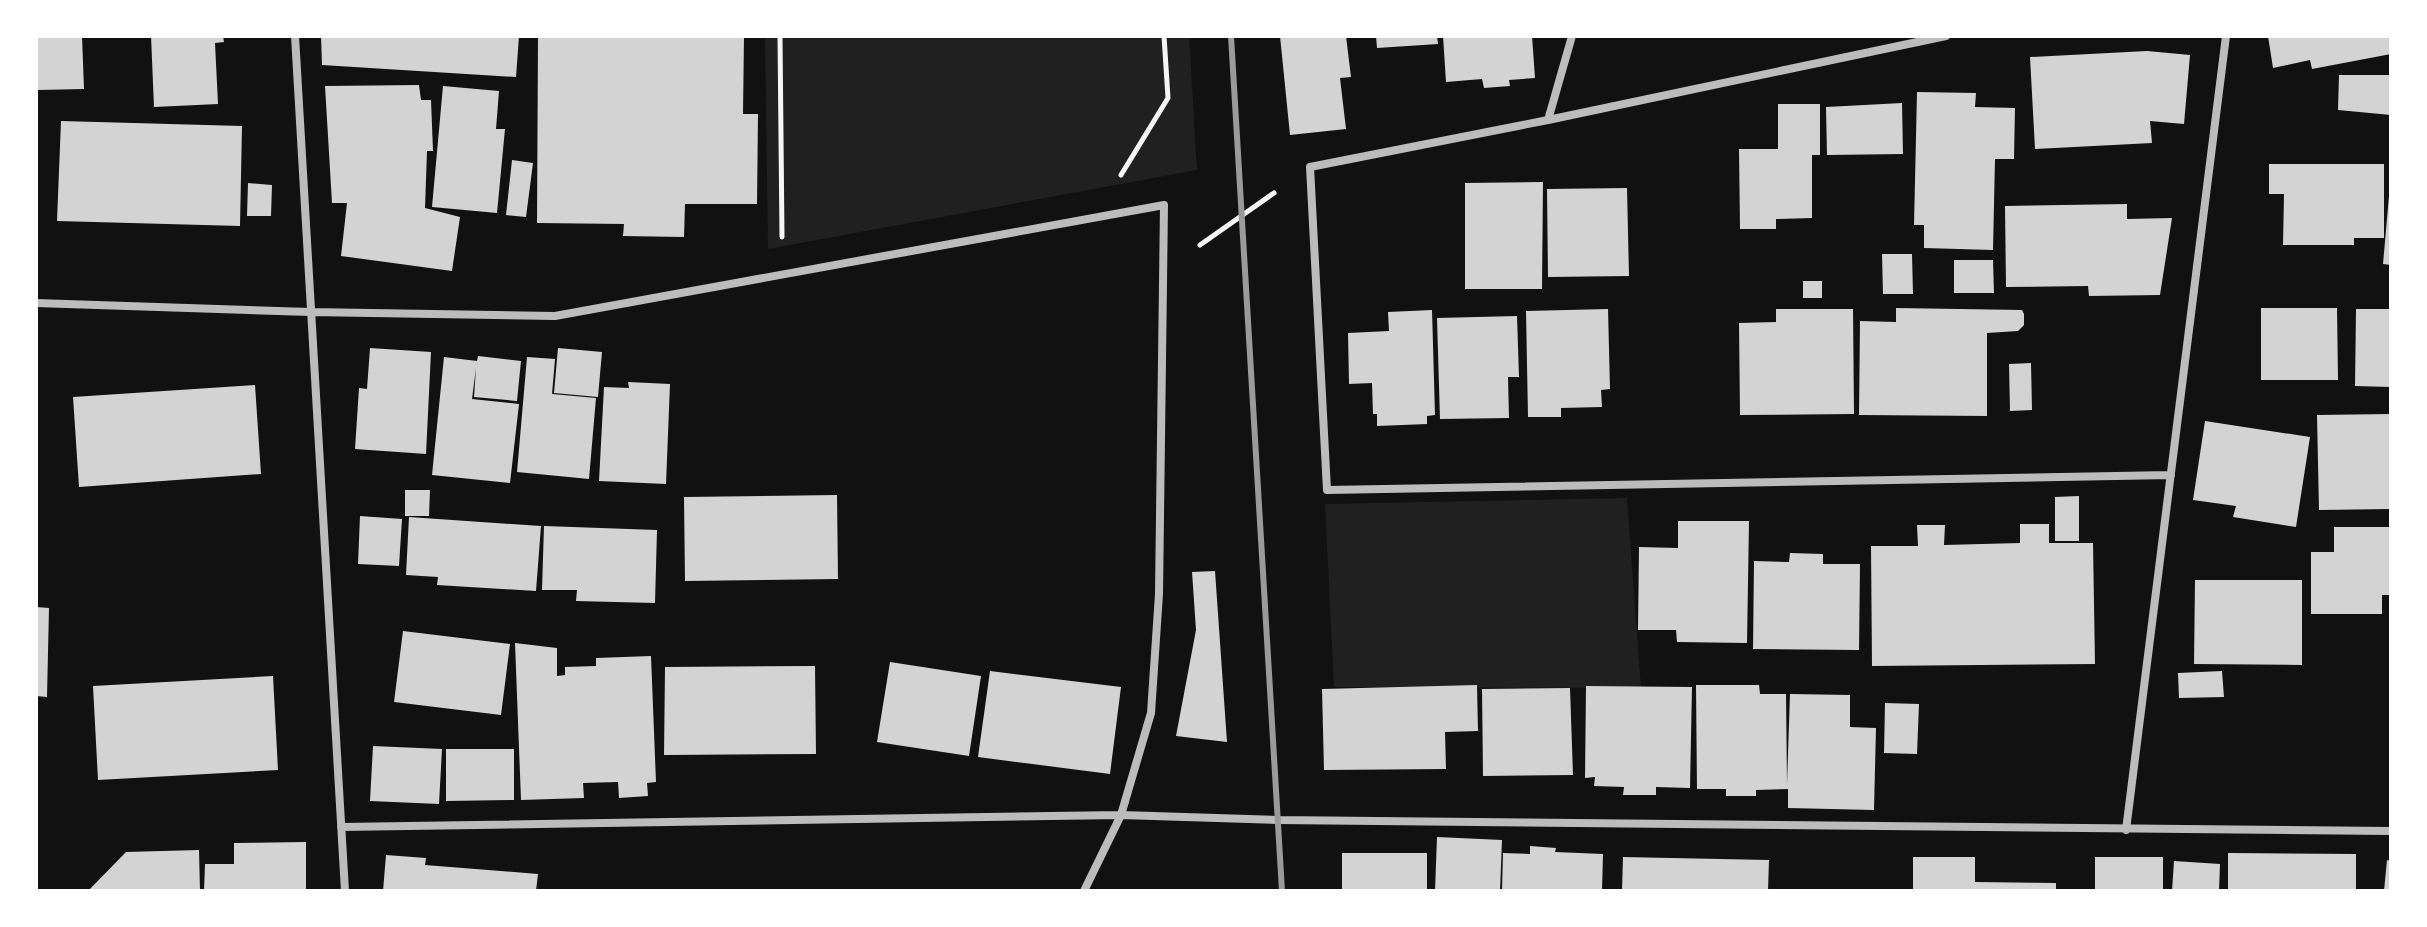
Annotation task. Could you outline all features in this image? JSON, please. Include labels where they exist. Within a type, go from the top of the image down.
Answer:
[{"type":"street","points":[[295,36],[345,891]]},
{"type":"street","points":[[1548,120],[1572,36]]},
{"type":"street","points":[[1946,36],[1310,167],[1327,490],[2171,475]]},
{"type":"street","points":[[2126,830],[2226,36]]},
{"type":"street","points":[[36,303],[555,316],[1164,205],[1159,594],[1151,713],[1121,815],[1084,891]]},
{"type":"street","points":[[341,827],[1121,815],[1277,820],[2391,831]]},
{"type":"path","points":[[780,36],[783,274]]},
{"type":"path","points":[[1096,217],[1168,98],[1164,36]]},
{"type":"path","points":[[1163,270],[1310,167]]},
{"type":"shaded area","points":[[765,36],[1189,36],[1197,170],[768,249]]},
{"type":"shaded area","points":[[1627,498],[1641,688],[1334,687],[1325,504]]},
{"type":"building","points":[[36,36],[82,36],[84,89],[37,90]]},
{"type":"building","points":[[151,36],[223,36],[224,42],[215,43],[218,104],[154,107]]},
{"type":"building","points":[[321,36],[519,36],[516,77],[322,65]]},
{"type":"building","points":[[538,36],[744,36],[743,114],[758,114],[757,204],[685,204],[684,237],[623,236],[624,224],[537,223]]},
{"type":"building","points":[[1280,36],[1346,36],[1351,77],[1340,78],[1346,129],[1290,135]]},
{"type":"building","points":[[1376,36],[1437,36],[1438,44],[1377,48]]},
{"type":"building","points":[[1443,36],[1532,36],[1535,78],[1509,80],[1510,86],[1484,88],[1482,79],[1446,82]]},
{"type":"building","points":[[2268,36],[2391,36],[2391,54],[2312,69],[2310,60],[2273,68]]},
{"type":"building","points":[[2147,51],[2190,55],[2184,124],[2150,121],[2152,143],[2035,149],[2030,57]]},
{"type":"building","points":[[2339,75],[2391,75],[2391,115],[2338,110]]},
{"type":"building","points":[[419,85],[421,100],[431,100],[433,151],[427,151],[425,208],[460,217],[452,271],[341,256],[347,203],[332,203],[325,86]]},
{"type":"building","points":[[443,86],[499,91],[496,129],[505,129],[497,213],[432,207]]},
{"type":"building","points":[[1917,92],[1976,93],[1975,107],[2015,108],[2014,159],[1995,159],[1993,250],[1924,248],[1924,225],[1914,225]]},
{"type":"building","points":[[1902,103],[1903,154],[1827,155],[1826,107]]},
{"type":"building","points":[[1778,104],[1820,104],[1820,155],[1812,155],[1812,218],[1776,219],[1776,229],[1740,229],[1739,149],[1778,149]]},
{"type":"building","points":[[61,121],[242,126],[240,226],[57,221]]},
{"type":"building","points":[[512,160],[533,163],[526,217],[506,215]]},
{"type":"building","points":[[2269,164],[2384,164],[2384,238],[2354,238],[2354,245],[2283,245],[2284,194],[2269,194]]},
{"type":"building","points":[[1543,182],[1542,289],[1465,289],[1465,183]]},
{"type":"building","points":[[248,183],[272,185],[271,216],[247,216]]},
{"type":"building","points":[[1627,188],[1629,276],[1548,277],[1547,189]]},
{"type":"building","points":[[2391,196],[2391,265],[2383,264]]},
{"type":"building","points":[[2127,204],[2127,219],[2172,218],[2160,295],[2089,296],[2088,286],[2006,287],[2005,206]]},
{"type":"building","points":[[1882,254],[1912,254],[1913,294],[1883,294]]},
{"type":"building","points":[[1954,260],[1993,260],[1994,293],[1954,293]]},
{"type":"building","points":[[1803,281],[1822,281],[1822,298],[1803,298]]},
{"type":"building","points":[[1896,308],[2022,310],[2024,325],[2018,331],[1987,333],[1987,416],[1859,415],[1860,321],[1896,322]]},
{"type":"building","points":[[2261,308],[2337,308],[2338,380],[2261,380]]},
{"type":"building","points":[[1608,309],[1610,389],[1601,390],[1602,407],[1561,408],[1561,417],[1528,417],[1526,311]]},
{"type":"building","points":[[1776,309],[1853,309],[1854,414],[1740,415],[1739,323],[1776,322]]},
{"type":"building","points":[[2356,309],[2391,309],[2391,387],[2355,386]]},
{"type":"building","points":[[1432,310],[1435,415],[1427,416],[1427,424],[1377,426],[1377,414],[1373,414],[1372,383],[1349,384],[1348,333],[1389,331],[1388,312]]},
{"type":"building","points":[[1517,316],[1519,377],[1508,377],[1509,418],[1440,419],[1437,318]]},
{"type":"building","points":[[370,348],[431,352],[426,454],[355,449],[359,388],[367,389]]},
{"type":"building","points":[[558,348],[602,352],[598,397],[554,393]]},
{"type":"building","points":[[478,356],[521,361],[517,401],[474,397],[476,368],[472,399],[519,404],[510,483],[432,475],[444,357],[477,361]]},
{"type":"building","points":[[527,357],[555,359],[552,394],[596,398],[589,479],[517,472]]},
{"type":"building","points":[[2031,363],[2032,410],[2010,411],[2009,364]]},
{"type":"building","points":[[628,382],[670,384],[666,484],[599,481],[604,387],[629,388]]},
{"type":"building","points":[[255,385],[261,474],[79,487],[73,397]]},
{"type":"building","points":[[2391,414],[2391,509],[2319,510],[2317,415]]},
{"type":"building","points":[[2205,421],[2310,437],[2296,527],[2233,517],[2236,506],[2193,500]]},
{"type":"building","points":[[405,490],[430,490],[429,516],[405,516]]},
{"type":"building","points":[[837,495],[838,579],[685,581],[684,497]]},
{"type":"building","points":[[2079,496],[2079,541],[2055,541],[2055,497]]},
{"type":"building","points":[[360,516],[402,519],[399,566],[358,564]]},
{"type":"building","points":[[409,517],[541,526],[536,591],[437,585],[438,577],[406,575]]},
{"type":"building","points":[[1678,521],[1749,521],[1747,643],[1677,642],[1676,630],[1638,630],[1639,547],[1678,548]]},
{"type":"building","points":[[2020,524],[2049,524],[2049,543],[2093,543],[2095,664],[1872,666],[1871,546],[1918,546],[1917,525],[1945,525],[1944,545],[2020,543]]},
{"type":"building","points":[[544,526],[657,530],[655,603],[576,601],[577,590],[542,590]]},
{"type":"building","points":[[2334,527],[2391,527],[2391,595],[2382,595],[2382,614],[2311,614],[2311,552],[2334,552]]},
{"type":"building","points":[[1790,553],[1823,554],[1823,564],[1860,564],[1859,650],[1753,649],[1754,561],[1789,562]]},
{"type":"building","points":[[1215,571],[1227,742],[1176,736],[1196,630],[1192,572]]},
{"type":"building","points":[[2195,580],[2302,580],[2302,665],[2194,664]]},
{"type":"building","points":[[36,607],[49,608],[47,697],[36,696]]},
{"type":"building","points":[[403,631],[510,644],[501,715],[394,702]]},
{"type":"building","points":[[515,643],[557,648],[557,676],[565,675],[565,667],[596,666],[596,658],[651,656],[656,782],[647,783],[648,796],[619,798],[618,782],[583,783],[584,798],[521,800]]},
{"type":"building","points":[[890,662],[981,676],[969,756],[877,742]]},
{"type":"building","points":[[815,666],[816,754],[664,755],[665,667]]},
{"type":"building","points":[[990,671],[1121,687],[1110,774],[978,757]]},
{"type":"building","points":[[2222,671],[2224,697],[2179,698],[2178,673]]},
{"type":"building","points":[[273,676],[278,770],[98,780],[93,686]]},
{"type":"building","points":[[1477,685],[1478,731],[1445,732],[1446,769],[1324,770],[1322,689]]},
{"type":"building","points":[[1696,685],[1759,685],[1760,694],[1786,694],[1787,784],[1790,694],[1850,695],[1850,727],[1876,728],[1874,810],[1788,808],[1788,789],[1756,790],[1756,796],[1726,796],[1726,789],[1697,789]]},
{"type":"building","points":[[1586,686],[1692,687],[1690,788],[1656,787],[1656,795],[1623,795],[1624,787],[1594,786],[1595,777],[1585,778]]},
{"type":"building","points":[[1570,688],[1573,775],[1483,776],[1482,689]]},
{"type":"building","points":[[1885,703],[1919,704],[1917,754],[1884,753]]},
{"type":"building","points":[[373,746],[442,749],[439,804],[370,801]]},
{"type":"building","points":[[446,749],[514,749],[514,800],[446,801]]},
{"type":"building","points":[[1437,837],[1502,840],[1500,891],[1435,891]]},
{"type":"building","points":[[306,842],[306,891],[204,891],[205,864],[234,864],[234,843]]},
{"type":"building","points":[[1530,846],[1556,848],[1555,852],[1603,854],[1602,891],[1502,891],[1503,853],[1530,854]]},
{"type":"building","points":[[199,850],[200,891],[88,891],[126,852]]},
{"type":"building","points":[[1342,853],[1427,853],[1427,891],[1342,891]]},
{"type":"building","points":[[2228,853],[2356,854],[2356,891],[2228,891]]},
{"type":"building","points":[[386,855],[426,858],[425,865],[538,874],[536,891],[383,891]]},
{"type":"building","points":[[1623,857],[1769,860],[1768,891],[1622,891]]},
{"type":"building","points":[[1913,857],[1975,857],[1975,882],[2056,883],[2056,891],[1913,891]]},
{"type":"building","points":[[2095,857],[2163,857],[2163,891],[2095,891]]},
{"type":"building","points":[[2387,860],[2391,861],[2391,891],[2384,891]]},
{"type":"building","points":[[2174,861],[2220,864],[2219,891],[2172,891]]},
{"type":"railway","points":[[1231,36],[1282,891]]}]
